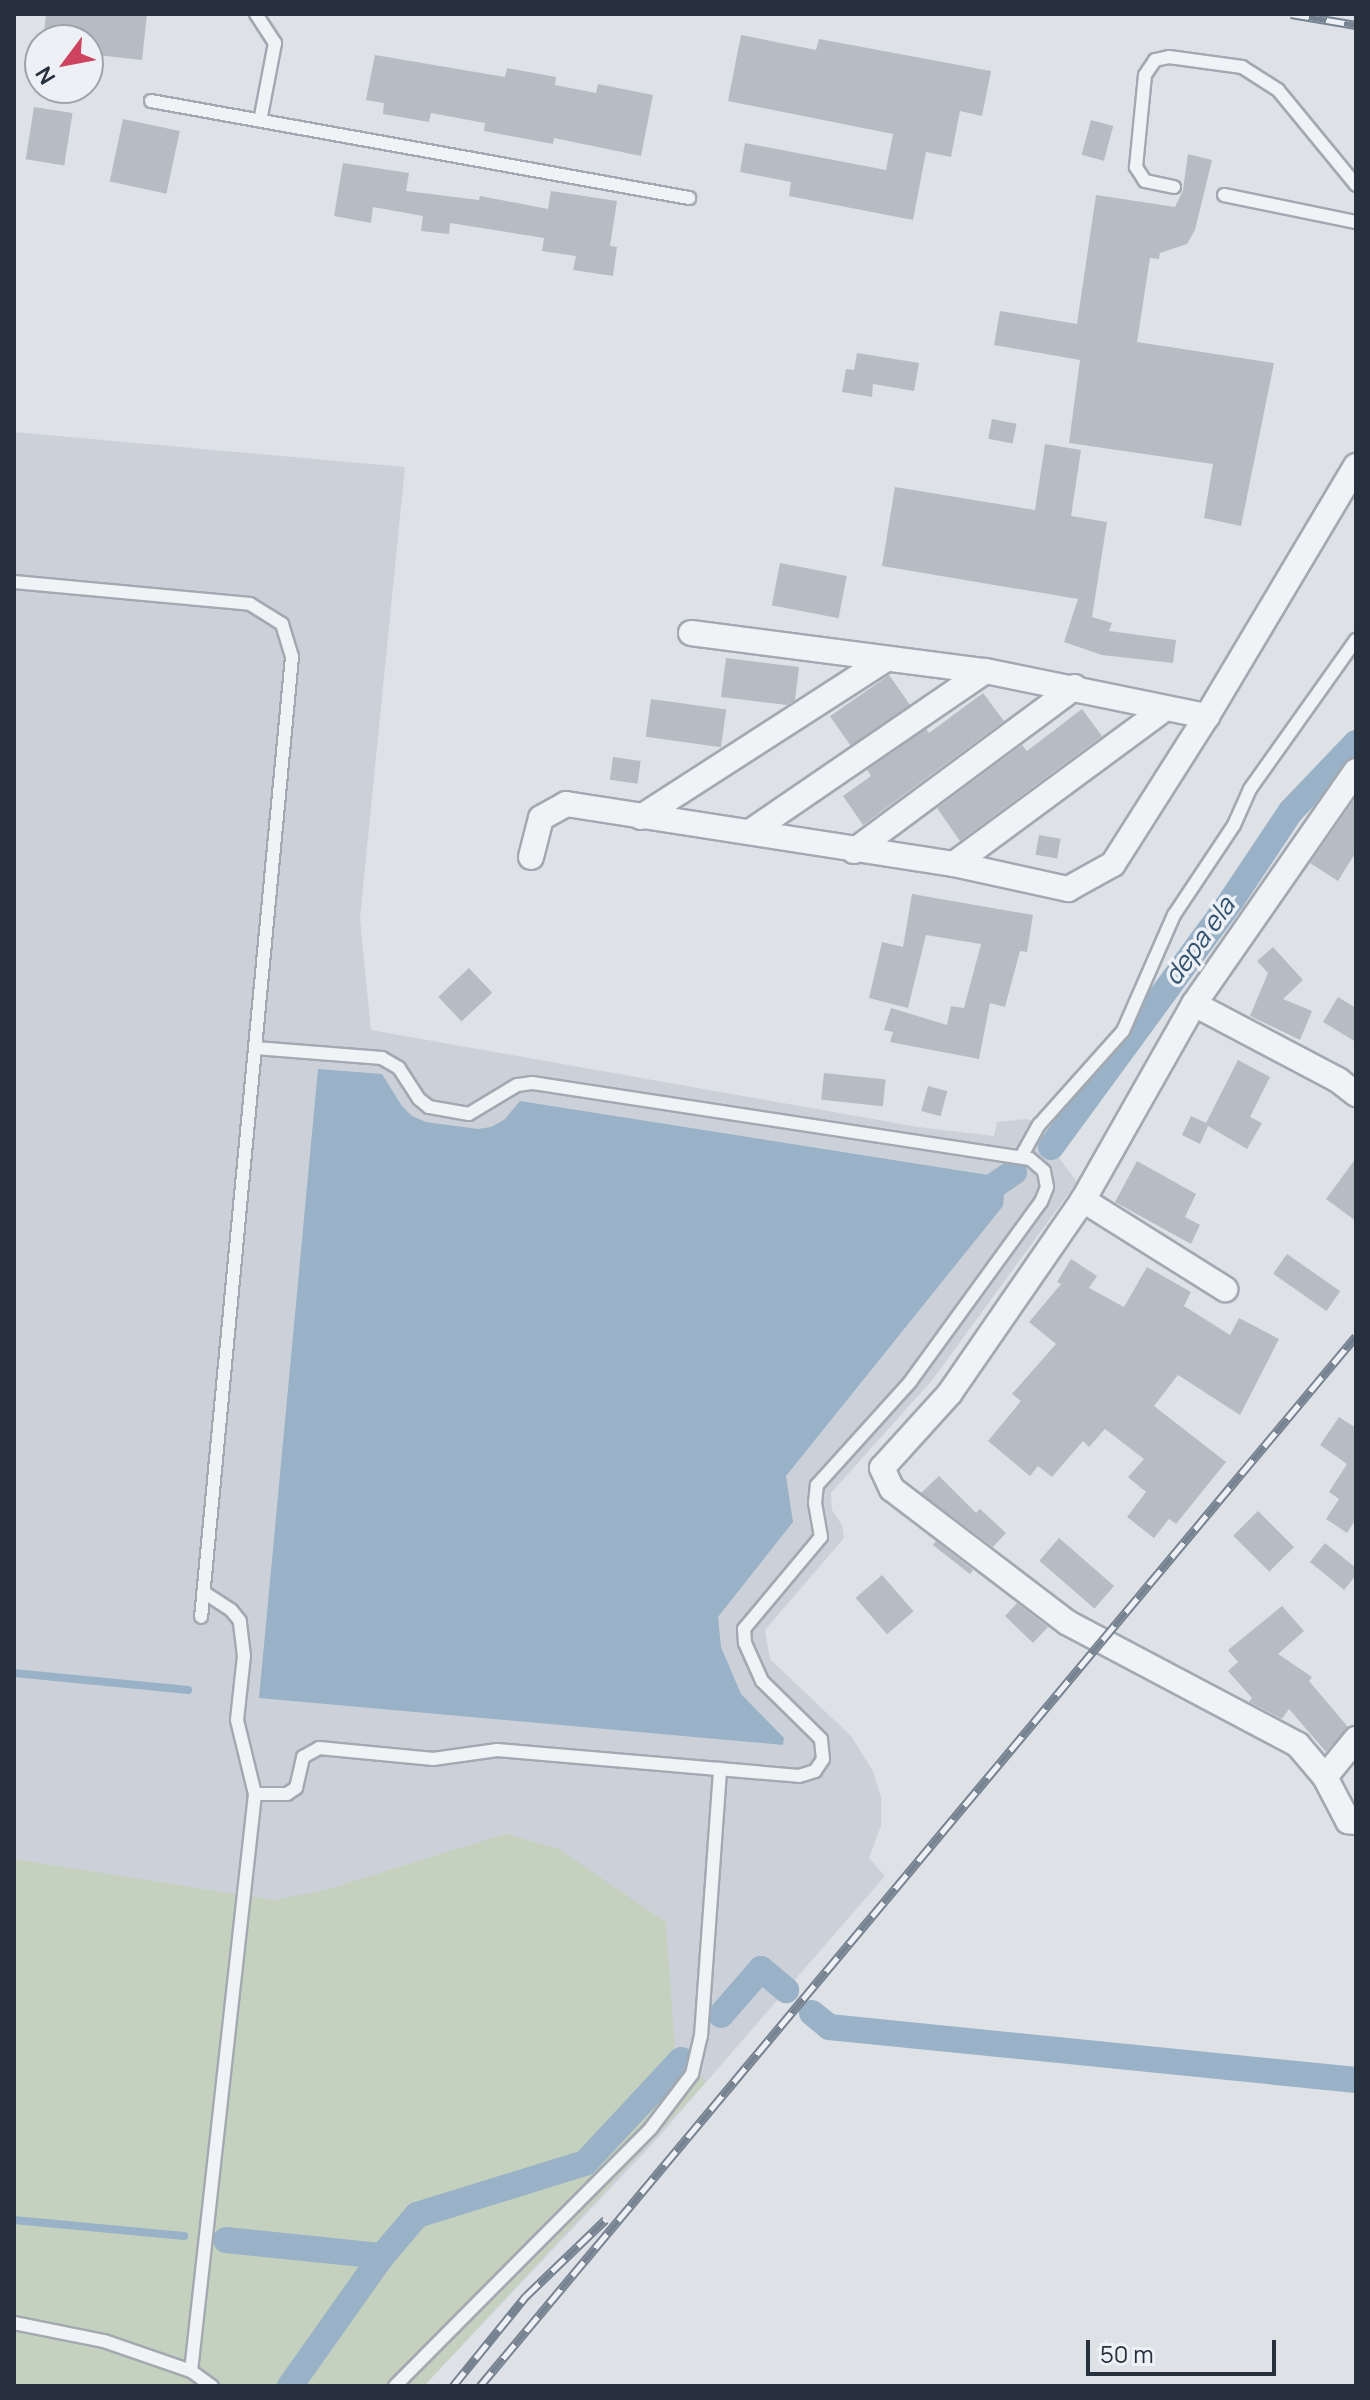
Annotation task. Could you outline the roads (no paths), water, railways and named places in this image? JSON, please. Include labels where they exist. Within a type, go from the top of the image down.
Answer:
[{"type":"street","points":[[531,857],[541,818],[566,804],[854,851],[954,864],[1068,889],[1113,864],[1207,716],[1356,466]]},
{"type":"street","points":[[691,633],[985,671],[1207,716]]},
{"type":"street","points":[[641,817],[885,660]]},
{"type":"street","points":[[750,832],[985,671]]},
{"type":"street","points":[[854,851],[1075,687]]},
{"type":"street","points":[[954,864],[1164,709]]},
{"type":"street","points":[[1356,771],[1194,1004],[1083,1200],[950,1393],[882,1468],[892,1489],[1068,1623],[1298,1745],[1325,1777],[1348,1821],[1356,1822]]},
{"type":"street","points":[[1194,1004],[1338,1080],[1356,1094]]},
{"type":"street","points":[[1083,1200],[1225,1289]]},
{"type":"street","points":[[1325,1777],[1356,1739]]},
{"type":"lane","points":[[256,14],[275,43],[260,121]]},
{"type":"lane","points":[[1174,187],[1145,181],[1136,167],[1145,75],[1155,60],[1169,57],[1242,67],[1278,90],[1356,185]]},
{"type":"lane","points":[[151,101],[689,198]]},
{"type":"lane","points":[[1224,195],[1356,222]]},
{"type":"lane","points":[[14,582],[250,604],[282,624],[292,657],[201,1617]]},
{"type":"lane","points":[[1021,1157],[1039,1125],[1123,1031],[1174,915],[1234,825],[1250,789],[1356,640]]},
{"type":"lane","points":[[255,1048],[382,1058],[399,1068],[419,1099],[429,1107],[469,1114],[517,1085],[532,1083],[1021,1157],[1030,1159],[1044,1171],[1046,1195],[910,1382],[817,1485],[815,1503],[821,1537],[744,1629],[745,1643],[762,1681],[821,1739],[823,1759],[815,1771],[799,1776],[497,1750],[433,1759],[319,1748],[303,1757],[296,1788],[287,1794],[255,1794]]},
{"type":"lane","points":[[191,2371],[255,1794],[237,1720],[244,1656],[240,1621],[231,1610],[203,1592]]},
{"type":"lane","points":[[395,2386],[651,2128],[692,2074],[700,2045],[720,1769]]},
{"type":"lane","points":[[14,2323],[104,2341],[191,2371],[212,2386]]},
{"type":"water","points":[[318,1069],[382,1074],[402,1106],[412,1116],[426,1122],[478,1129],[491,1127],[504,1120],[520,1101],[988,1175],[998,1183],[1004,1196],[1003,1206],[786,1476],[793,1522],[718,1617],[721,1647],[741,1694],[784,1738],[783,1745],[259,1698]]},
{"type":"waterway","name":"depa ela","points":[[1051,1147],[1233,898],[1291,811],[1356,743]]},
{"type":"waterway","name":"depa ela","points":[[971,1201],[1014,1172]]},
{"type":"waterway","points":[[14,1673],[188,1690]]},
{"type":"waterway","points":[[721,2015],[761,1969],[786,1990]]},
{"type":"waterway","points":[[812,2013],[829,2027],[1356,2080]]},
{"type":"waterway","points":[[290,2386],[382,2256],[417,2215],[585,2163],[681,2060]]},
{"type":"waterway","points":[[14,2220],[184,2236]]},
{"type":"waterway","points":[[226,2240],[382,2256]]},
{"type":"railway","points":[[1291,14],[1356,25]]},
{"type":"railway","points":[[480,2386],[1356,1336]]},
{"type":"railway","points":[[453,2386],[526,2296],[605,2220]]}]
